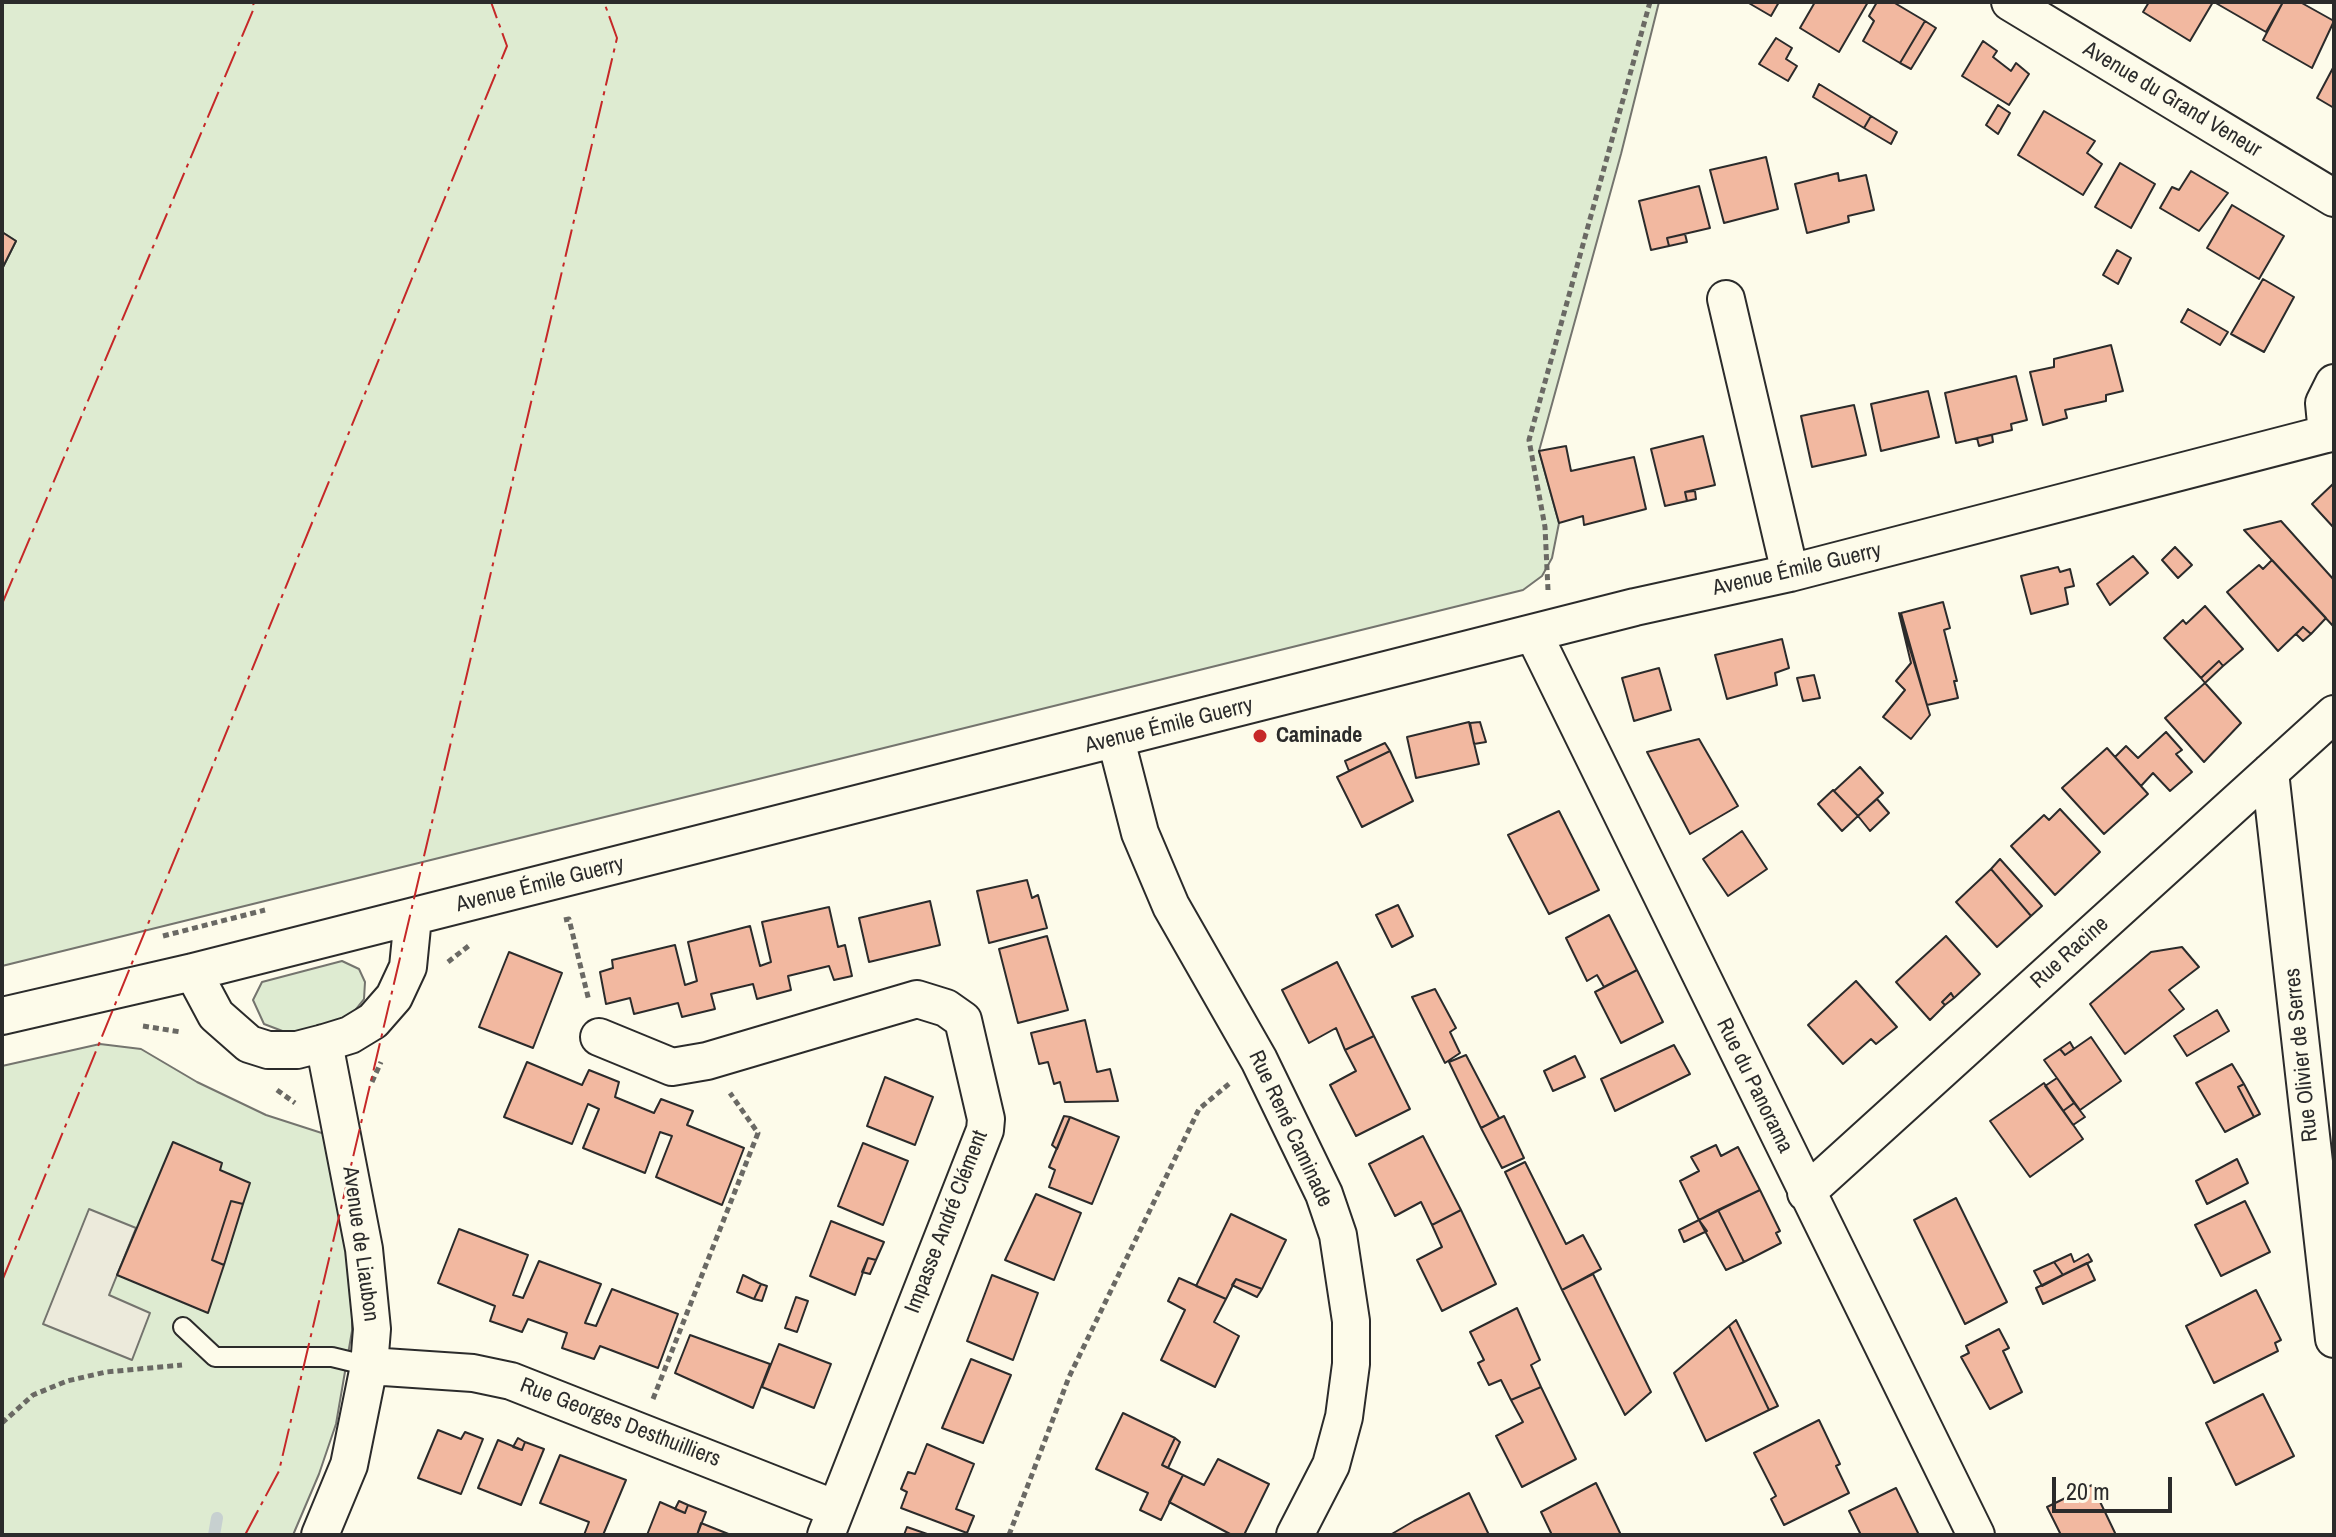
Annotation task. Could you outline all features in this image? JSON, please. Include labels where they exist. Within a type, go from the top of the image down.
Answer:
[{"type":"street","name":"Avenue du Grand Veneur","points":[[2010,2],[2334,198]]},
{"type":"street","points":[[1726,299],[1790,573]]},
{"type":"street","points":[[2330,433],[2324,403],[2334,383]]},
{"type":"street","name":"Avenue Émile Guerry","points":[[2,1016],[413,917],[1635,607],[1790,573],[2330,433]]},
{"type":"street","name":"Rue du Panorama","points":[[1534,635],[1976,1535]]},
{"type":"street","name":"Rue Racine","points":[[1806,1193],[2334,714]]},
{"type":"street","name":"Rue René Caminade","points":[[1116,740],[1140,833],[1171,906],[1259,1060],[1324,1194],[1347,1279],[1351,1364],[1344,1417],[1331,1465],[1295,1535]]},
{"type":"street","name":"Rue Olivier de Serres","points":[[2270,772],[2334,1339]]},
{"type":"street","points":[[193,972],[216,1015],[249,1044],[268,1050],[297,1050],[350,1035],[373,1021],[394,997],[408,967],[413,917]]},
{"type":"street","name":"Impasse André Clément","points":[[599,1037],[672,1067],[707,1061],[917,999],[946,1008],[963,1020],[986,1119],[985,1130],[831,1522]]},
{"type":"street","name":"Avenue de Liaubon","points":[[320,1535],[349,1465],[369,1366],[371,1289],[324,1043]]},
{"type":"street","name":"Rue Georges Desthuilliers","points":[[369,1366],[497,1377],[641,1430],[831,1522]]},
{"type":"lane","points":[[183,1327],[215,1357],[332,1357],[369,1366]]},
{"type":"path","points":[[1548,590],[1545,527],[1529,440],[1650,2]]},
{"type":"path","points":[[554,922],[569,919],[599,1037]]},
{"type":"path","points":[[133,1028],[147,1025],[183,1032],[191,1040]]},
{"type":"path","points":[[1009,1535],[1069,1377],[1199,1109],[1259,1060]]},
{"type":"path","points":[[641,1430],[758,1133],[707,1061]]},
{"type":"path","points":[[265,1084],[290,1096],[297,1106]]},
{"type":"path","points":[[2,1423],[5,1416],[33,1395],[67,1381],[215,1357]]},
{"type":"green space","points":[[2,2],[1659,2],[1621,154],[1539,451],[1559,523],[1552,558],[1542,576],[1523,590],[2,966],[2,269],[16,241],[2,232]]},
{"type":"green space","points":[[342,961],[359,969],[365,982],[364,999],[352,1014],[309,1032],[285,1032],[264,1024],[253,1000],[262,982]]},
{"type":"green space","points":[[100,1044],[141,1049],[197,1082],[266,1115],[331,1136],[352,1280],[352,1331],[336,1424],[293,1535],[2,1535],[2,1066]]},
{"type":"shaded area","points":[[89,1209],[136,1228],[109,1295],[150,1313],[132,1360],[43,1324]]},
{"type":"building","points":[[1747,2],[1779,2],[1771,16]]},
{"type":"building","points":[[1815,2],[1868,2],[1839,52],[1800,28]]},
{"type":"building","points":[[1877,2],[1893,2],[1925,21],[1900,63],[1863,41],[1874,21],[1869,16]]},
{"type":"building","points":[[2149,2],[2213,2],[2190,41],[2143,12]]},
{"type":"building","points":[[2214,2],[2283,2],[2266,32]]},
{"type":"building","points":[[2283,2],[2300,2],[2334,21],[2312,68],[2263,40]]},
{"type":"building","points":[[1925,21],[1936,28],[1911,69],[1900,63]]},
{"type":"building","points":[[1776,38],[1792,48],[1786,59],[1797,66],[1788,81],[1759,64]]},
{"type":"building","points":[[1983,41],[1997,51],[1993,57],[2011,71],[2016,63],[2029,74],[2009,105],[1962,76]]},
{"type":"building","points":[[2334,66],[2334,108],[2317,98]]},
{"type":"building","points":[[1819,84],[1871,116],[1864,128],[1813,97]]},
{"type":"building","points":[[1998,105],[2010,113],[1998,134],[1986,125]]},
{"type":"building","points":[[2044,111],[2095,141],[2087,153],[2102,164],[2083,195],[2018,155]]},
{"type":"building","points":[[1871,116],[1897,132],[1891,144],[1864,128]]},
{"type":"building","points":[[1766,157],[1778,209],[1724,223],[1710,170]]},
{"type":"building","points":[[2120,163],[2155,184],[2131,228],[2095,207]]},
{"type":"building","points":[[2191,171],[2228,193],[2199,231],[2160,208],[2172,187],[2179,190]]},
{"type":"building","points":[[1838,173],[1839,181],[1866,175],[1874,210],[1848,216],[1849,222],[1807,233],[1795,184]]},
{"type":"building","points":[[1699,186],[1710,228],[1667,238],[1669,246],[1651,250],[1639,201]]},
{"type":"building","points":[[2232,205],[2284,236],[2259,279],[2207,248]]},
{"type":"building","points":[[2,232],[16,241],[2,269]]},
{"type":"building","points":[[1685,234],[1687,242],[1669,246],[1667,238]]},
{"type":"building","points":[[2117,250],[2131,258],[2118,284],[2103,275]]},
{"type":"building","points":[[2263,279],[2294,297],[2264,352],[2231,334]]},
{"type":"building","points":[[2188,309],[2228,332],[2220,345],[2181,322]]},
{"type":"building","points":[[2111,345],[2123,391],[2106,395],[2106,401],[2065,410],[2067,418],[2043,425],[2030,372],[2054,367],[2054,359]]},
{"type":"building","points":[[2016,376],[2027,420],[2011,424],[2012,430],[1956,443],[1945,393]]},
{"type":"building","points":[[1928,391],[1939,437],[1881,451],[1871,404]]},
{"type":"building","points":[[1854,405],[1866,455],[1812,467],[1801,416]]},
{"type":"building","points":[[1992,435],[1993,442],[1979,446],[1977,438]]},
{"type":"building","points":[[1703,436],[1715,485],[1685,492],[1687,501],[1665,506],[1651,449]]},
{"type":"building","points":[[1566,446],[1571,471],[1634,457],[1646,509],[1584,525],[1583,516],[1559,523],[1539,451]]},
{"type":"building","points":[[2334,483],[2334,528],[2312,504]]},
{"type":"building","points":[[1695,491],[1696,499],[1687,501],[1685,492]]},
{"type":"building","points":[[2281,521],[2334,580],[2334,627],[2244,530]]},
{"type":"building","points":[[2175,547],[2192,565],[2178,578],[2162,560]]},
{"type":"building","points":[[2133,556],[2148,573],[2110,605],[2097,584]]},
{"type":"building","points":[[2272,560],[2326,618],[2311,634],[2303,627],[2278,651],[2227,592],[2259,565],[2263,569]]},
{"type":"building","points":[[2058,567],[2060,572],[2070,569],[2074,586],[2065,588],[2068,604],[2031,614],[2021,576]]},
{"type":"building","points":[[1943,602],[1950,628],[1944,630],[1957,681],[1954,681],[1958,698],[1927,705],[1901,613]]},
{"type":"building","points":[[2205,606],[2243,649],[2223,666],[2219,661],[2201,678],[2164,638],[2183,620],[2186,624]]},
{"type":"building","points":[[1899,613],[1930,715],[1911,739],[1883,717],[1905,690],[1896,681],[1911,663]]},
{"type":"building","points":[[2303,627],[2311,634],[2303,641],[2296,634]]},
{"type":"building","points":[[1782,639],[1789,668],[1775,673],[1777,685],[1727,699],[1715,655]]},
{"type":"building","points":[[2219,661],[2223,666],[2205,683],[2201,678]]},
{"type":"building","points":[[1659,668],[1671,710],[1634,721],[1622,678]]},
{"type":"building","points":[[1814,675],[1820,698],[1803,701],[1797,678]]},
{"type":"building","points":[[2205,683],[2241,723],[2204,762],[2165,718]]},
{"type":"building","points":[[1469,722],[1479,764],[1416,778],[1407,737]]},
{"type":"building","points":[[1480,722],[1486,742],[1474,744],[1470,723]]},
{"type":"building","points":[[2166,732],[2182,750],[2176,754],[2192,772],[2170,791],[2153,773],[2141,786],[2115,757],[2126,746],[2138,758]]},
{"type":"building","points":[[1699,739],[1738,806],[1690,834],[1647,752]]},
{"type":"building","points":[[1385,743],[1390,751],[1349,771],[1345,761]]},
{"type":"building","points":[[2107,748],[2148,794],[2104,834],[2062,788]]},
{"type":"building","points":[[1390,751],[1413,801],[1362,827],[1337,777]]},
{"type":"building","points":[[1860,767],[1883,793],[1858,816],[1834,791]]},
{"type":"building","points":[[1833,790],[1858,816],[1842,831],[1818,804]]},
{"type":"building","points":[[1877,799],[1889,813],[1870,831],[1858,816]]},
{"type":"building","points":[[2060,809],[2100,852],[2055,895],[2011,846],[2044,815],[2049,820]]},
{"type":"building","points":[[1559,811],[1599,890],[1549,914],[1508,835]]},
{"type":"building","points":[[1742,831],[1767,869],[1728,896],[1703,859]]},
{"type":"building","points":[[2000,859],[2042,906],[2031,916],[1991,869]]},
{"type":"building","points":[[1991,869],[2031,916],[1997,947],[1956,902]]},
{"type":"building","points":[[1027,880],[1032,898],[1038,895],[1047,928],[989,943],[977,891]]},
{"type":"building","points":[[930,901],[940,945],[869,962],[859,918]]},
{"type":"building","points":[[1398,905],[1413,936],[1392,947],[1376,915]]},
{"type":"building","points":[[829,907],[838,947],[845,945],[852,976],[834,980],[829,966],[788,976],[791,990],[757,999],[753,984],[711,994],[715,1009],[682,1017],[678,1003],[634,1014],[630,998],[606,1004],[600,972],[613,968],[612,960],[675,945],[685,985],[697,981],[688,942],[750,926],[760,966],[771,962],[762,922]]},
{"type":"building","points":[[1609,915],[1637,970],[1604,987],[1597,975],[1587,981],[1566,938]]},
{"type":"building","points":[[1047,936],[1068,1010],[1018,1023],[999,949]]},
{"type":"building","points":[[1946,936],[1980,974],[1954,998],[1951,993],[1942,1002],[1945,1005],[1930,1020],[1896,982]]},
{"type":"building","points":[[2182,947],[2199,967],[2169,990],[2184,1009],[2125,1054],[2090,1004],[2151,952]]},
{"type":"building","points":[[509,952],[562,973],[533,1048],[479,1027]]},
{"type":"building","points":[[1337,962],[1374,1036],[1345,1050],[1336,1028],[1309,1043],[1282,990]]},
{"type":"building","points":[[1637,970],[1663,1022],[1621,1043],[1595,992]]},
{"type":"building","points":[[1856,981],[1897,1027],[1876,1044],[1871,1039],[1843,1064],[1808,1025]]},
{"type":"building","points":[[1435,989],[1456,1028],[1450,1032],[1460,1053],[1445,1063],[1412,997]]},
{"type":"building","points":[[1951,993],[1954,998],[1945,1005],[1942,1002]]},
{"type":"building","points":[[2217,1010],[2229,1031],[2187,1056],[2174,1036]]},
{"type":"building","points":[[1085,1020],[1097,1072],[1110,1069],[1118,1101],[1065,1102],[1060,1082],[1054,1084],[1048,1062],[1039,1064],[1031,1033]]},
{"type":"building","points":[[1374,1036],[1410,1109],[1356,1136],[1330,1085],[1356,1071],[1345,1050]]},
{"type":"building","points":[[2091,1037],[2121,1081],[2080,1110],[2044,1060],[2060,1049],[2065,1055]]},
{"type":"building","points":[[2070,1042],[2074,1049],[2065,1055],[2060,1049]]},
{"type":"building","points":[[1674,1045],[1690,1074],[1615,1111],[1601,1079]]},
{"type":"building","points":[[1466,1055],[1499,1118],[1481,1128],[1449,1062]]},
{"type":"building","points":[[1575,1056],[1585,1077],[1553,1091],[1544,1071]]},
{"type":"building","points":[[527,1062],[582,1085],[589,1070],[619,1082],[615,1097],[654,1113],[661,1099],[693,1111],[687,1125],[744,1148],[722,1205],[656,1177],[672,1136],[660,1132],[645,1173],[583,1148],[599,1109],[588,1104],[572,1144],[504,1117]]},
{"type":"building","points":[[2232,1064],[2244,1084],[2238,1087],[2254,1117],[2225,1132],[2196,1083]]},
{"type":"building","points":[[885,1077],[933,1097],[915,1145],[867,1126]]},
{"type":"building","points":[[2057,1078],[2074,1103],[2063,1111],[2045,1086]]},
{"type":"building","points":[[2044,1083],[2083,1139],[2030,1177],[1990,1121]]},
{"type":"building","points":[[2244,1084],[2260,1114],[2254,1117],[2238,1087]]},
{"type":"building","points":[[2074,1103],[2085,1117],[2073,1125],[2063,1111]]},
{"type":"building","points":[[1064,1116],[1070,1117],[1057,1149],[1052,1145]]},
{"type":"building","points":[[1504,1116],[1524,1158],[1502,1168],[1481,1128]]},
{"type":"building","points":[[1070,1117],[1119,1137],[1092,1204],[1049,1187],[1055,1170],[1049,1167]]},
{"type":"building","points":[[1423,1136],[1461,1210],[1432,1225],[1421,1202],[1395,1216],[1369,1164]]},
{"type":"building","points":[[173,1142],[222,1163],[220,1170],[250,1183],[243,1204],[231,1201],[212,1260],[224,1265],[208,1313],[117,1275]]},
{"type":"building","points":[[863,1143],[908,1161],[883,1225],[838,1206]]},
{"type":"building","points":[[1716,1145],[1721,1156],[1738,1147],[1760,1190],[1699,1220],[1680,1181],[1699,1171],[1691,1157]]},
{"type":"building","points":[[2237,1159],[2248,1183],[2207,1204],[2196,1181]]},
{"type":"building","points":[[1525,1162],[1566,1244],[1583,1235],[1601,1269],[1562,1290],[1505,1172]]},
{"type":"building","points":[[1760,1190],[1780,1231],[1776,1233],[1781,1243],[1744,1262],[1718,1210]]},
{"type":"building","points":[[1036,1194],[1081,1213],[1054,1280],[1005,1260]]},
{"type":"building","points":[[1956,1198],[2007,1302],[1965,1324],[1914,1220]]},
{"type":"building","points":[[231,1201],[243,1204],[224,1265],[212,1260]]},
{"type":"building","points":[[2245,1201],[2270,1252],[2221,1276],[2195,1225]]},
{"type":"building","points":[[1461,1210],[1496,1284],[1442,1311],[1417,1260],[1442,1247],[1432,1225]]},
{"type":"building","points":[[1718,1210],[1744,1262],[1726,1270],[1699,1220]]},
{"type":"building","points":[[1231,1214],[1286,1240],[1262,1289],[1236,1279],[1226,1299],[1196,1286]]},
{"type":"building","points":[[1699,1220],[1707,1231],[1684,1242],[1679,1230]]},
{"type":"building","points":[[831,1221],[884,1242],[876,1260],[868,1258],[855,1295],[810,1276]]},
{"type":"building","points":[[459,1229],[528,1255],[513,1295],[523,1298],[539,1261],[601,1284],[585,1323],[596,1326],[612,1289],[678,1314],[658,1368],[600,1346],[594,1359],[562,1348],[567,1333],[528,1319],[522,1332],[490,1321],[495,1306],[438,1283]]},
{"type":"building","points":[[2071,1254],[2074,1262],[2088,1254],[2092,1261],[2063,1275],[2054,1262]]},
{"type":"building","points":[[868,1258],[876,1260],[870,1274],[862,1272]]},
{"type":"building","points":[[2054,1262],[2063,1275],[2042,1286],[2034,1271]]},
{"type":"building","points":[[2087,1263],[2095,1280],[2043,1304],[2036,1288]]},
{"type":"building","points":[[1593,1274],[1651,1392],[1625,1415],[1562,1290]]},
{"type":"building","points":[[743,1275],[761,1284],[754,1299],[737,1292]]},
{"type":"building","points":[[992,1275],[1038,1293],[1013,1360],[967,1341]]},
{"type":"building","points":[[1179,1278],[1226,1299],[1214,1322],[1239,1336],[1215,1387],[1161,1360],[1185,1310],[1168,1301]]},
{"type":"building","points":[[1236,1279],[1262,1289],[1257,1297],[1232,1285]]},
{"type":"building","points":[[761,1284],[767,1286],[762,1301],[754,1299]]},
{"type":"building","points":[[2256,1290],[2281,1340],[2275,1343],[2278,1351],[2214,1383],[2186,1326]]},
{"type":"building","points":[[796,1297],[808,1301],[797,1332],[785,1328]]},
{"type":"building","points":[[1517,1308],[1540,1360],[1531,1365],[1541,1387],[1511,1400],[1501,1380],[1489,1385],[1478,1363],[1484,1360],[1470,1332]]},
{"type":"building","points":[[1736,1320],[1778,1406],[1769,1410],[1729,1326]]},
{"type":"building","points":[[1729,1326],[1769,1410],[1706,1441],[1674,1373]]},
{"type":"building","points":[[1999,1329],[2009,1348],[2003,1351],[2022,1392],[1990,1409],[1961,1357],[1969,1353],[1966,1346]]},
{"type":"building","points":[[690,1335],[770,1364],[753,1408],[675,1373]]},
{"type":"building","points":[[779,1344],[831,1364],[814,1408],[762,1387]]},
{"type":"building","points":[[971,1359],[1011,1375],[983,1443],[942,1428]]},
{"type":"building","points":[[1541,1387],[1576,1459],[1522,1487],[1496,1436],[1523,1422],[1511,1400]]},
{"type":"building","points":[[2263,1394],[2294,1456],[2236,1485],[2206,1423]]},
{"type":"building","points":[[1123,1413],[1175,1438],[1162,1465],[1183,1475],[1161,1520],[1140,1510],[1148,1493],[1096,1469]]},
{"type":"building","points":[[1819,1420],[1840,1464],[1836,1466],[1849,1493],[1784,1525],[1771,1499],[1776,1496],[1754,1453]]},
{"type":"building","points":[[438,1430],[461,1439],[465,1432],[483,1439],[461,1494],[418,1478]]},
{"type":"building","points":[[518,1438],[525,1442],[522,1450],[513,1447]]},
{"type":"building","points":[[1175,1438],[1180,1442],[1168,1468],[1162,1465]]},
{"type":"building","points":[[498,1440],[522,1450],[525,1442],[544,1449],[521,1505],[478,1488]]},
{"type":"building","points":[[927,1444],[974,1464],[956,1509],[974,1516],[967,1533],[901,1508],[907,1492],[901,1489],[908,1472],[915,1474]]},
{"type":"building","points":[[560,1455],[626,1480],[603,1535],[584,1535],[589,1522],[540,1503]]},
{"type":"building","points":[[1218,1459],[1269,1484],[1244,1535],[1232,1535],[1169,1502],[1183,1475],[1204,1485]]},
{"type":"building","points":[[1596,1483],[1621,1535],[1552,1535],[1541,1512]]},
{"type":"building","points":[[2092,1485],[2116,1535],[2061,1535],[2047,1507]]},
{"type":"building","points":[[1896,1488],[1919,1535],[1861,1535],[1849,1511]]},
{"type":"building","points":[[1469,1493],[1489,1535],[1390,1535],[1414,1521]]},
{"type":"building","points":[[679,1501],[688,1505],[685,1513],[675,1509]]},
{"type":"building","points":[[660,1502],[685,1513],[688,1505],[706,1512],[697,1535],[647,1535]]},
{"type":"building","points":[[701,1523],[731,1535],[697,1535]]},
{"type":"building","points":[[907,1527],[930,1535],[904,1535]]},
{"type":"waterway","points":[[214,1535],[217,1518]]},
{"type":"power","points":[[2,604],[254,8],[253,2]]},
{"type":"power","points":[[2,1281],[507,46],[491,2]]},
{"type":"power","points":[[245,1535],[279,1471],[617,38],[604,2]]},
{"type":"place","name":"Caminade","points":[[1260,736]]}]
